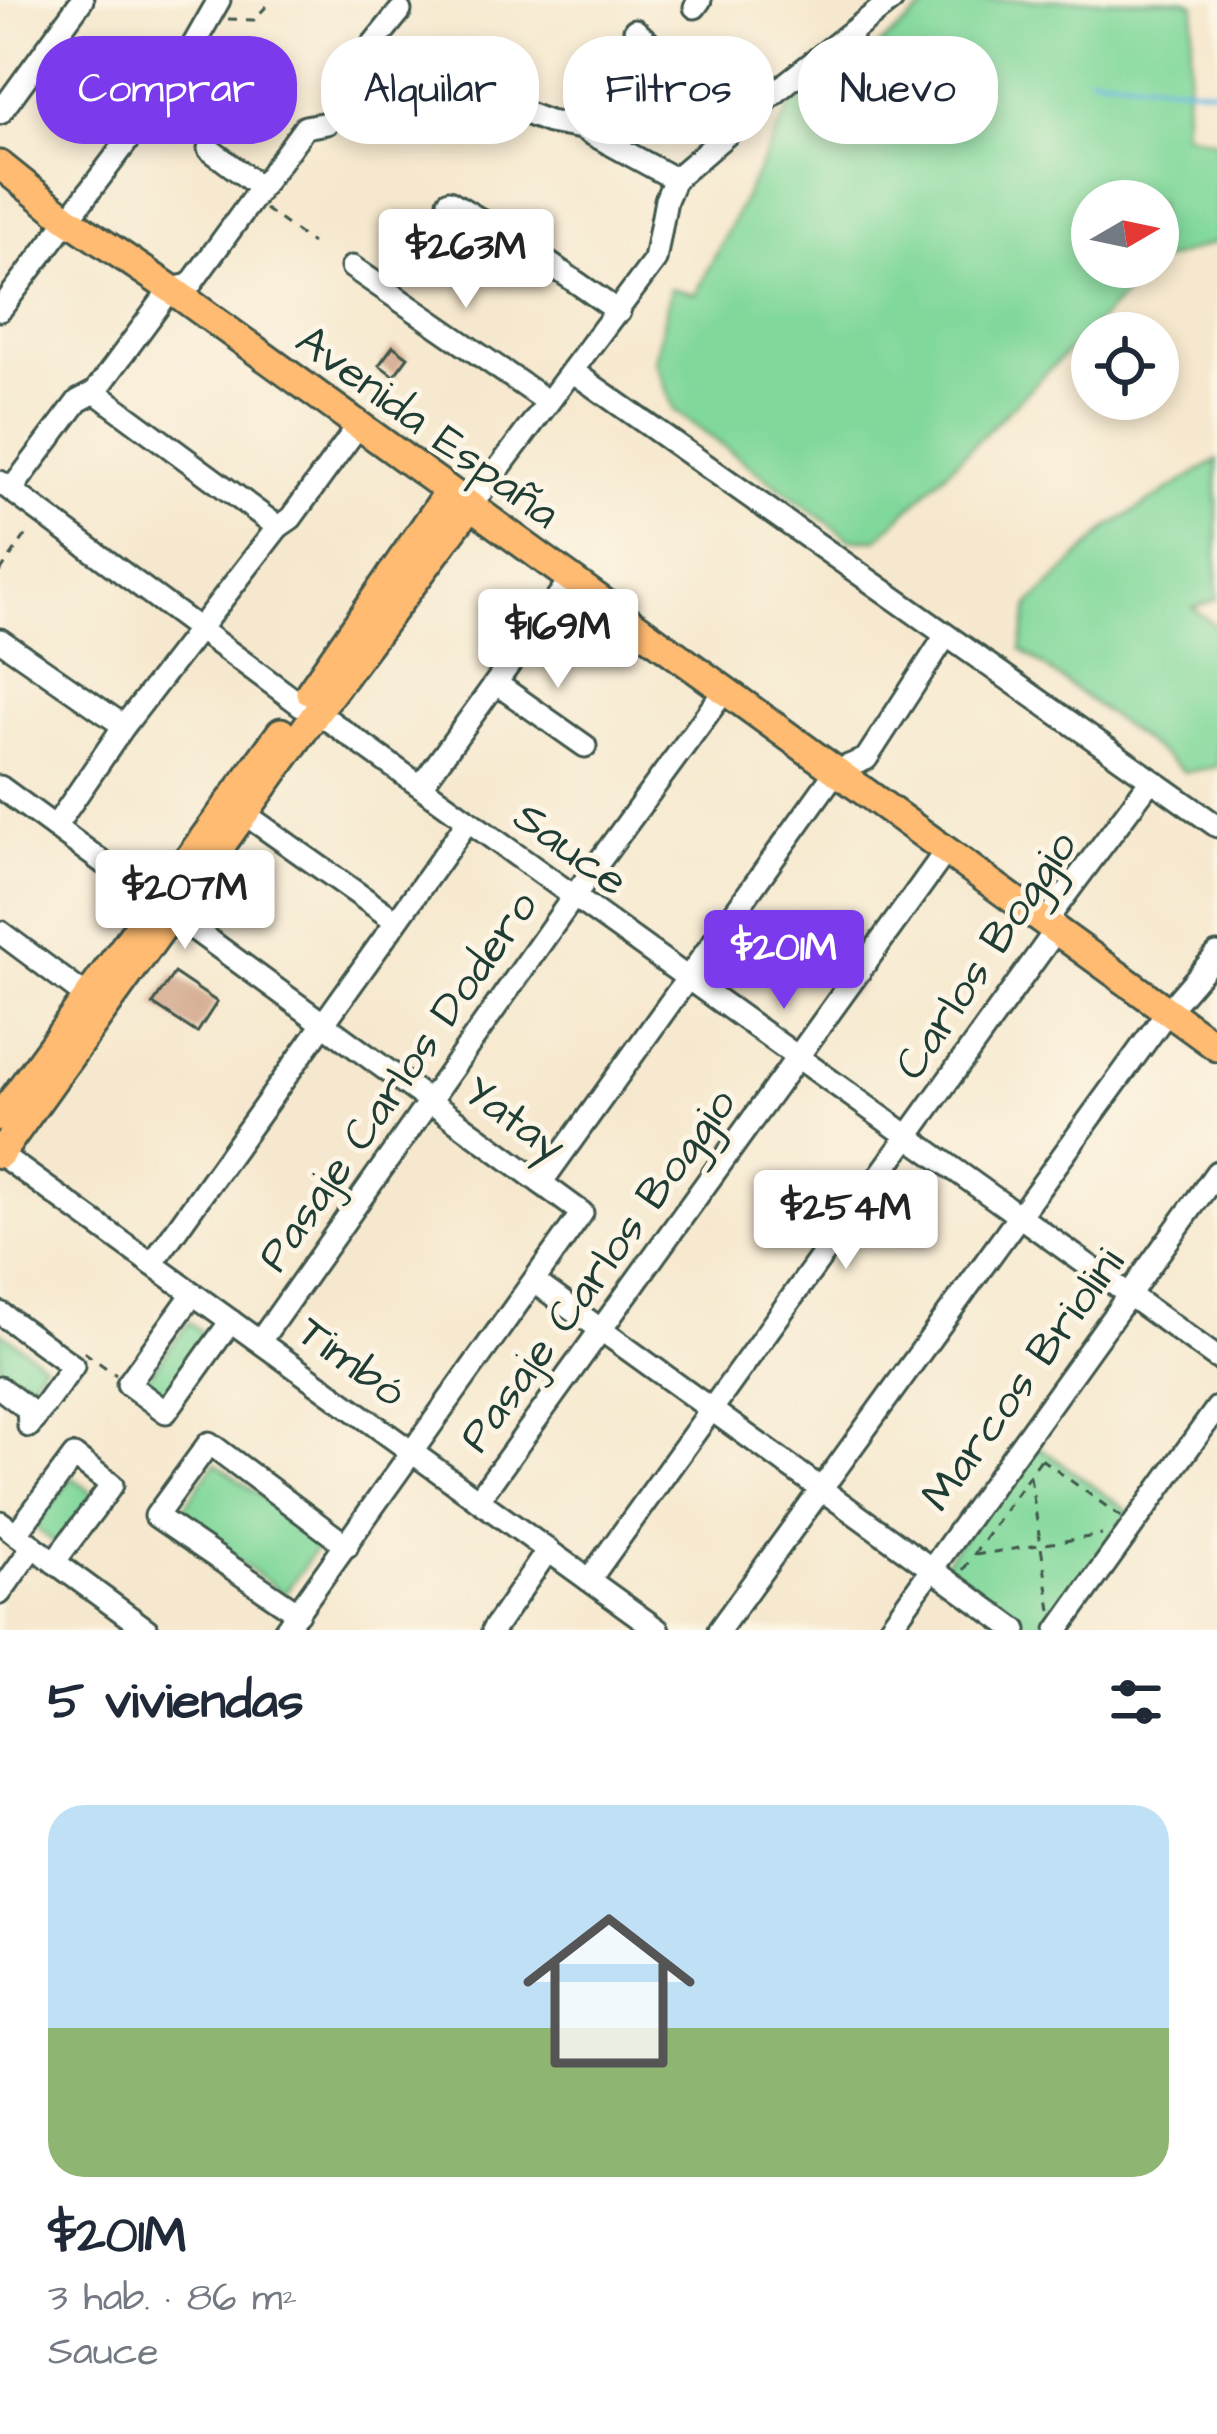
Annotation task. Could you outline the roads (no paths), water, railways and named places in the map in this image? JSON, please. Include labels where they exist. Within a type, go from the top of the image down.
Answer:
[{"type":"main road","name":"Avenida España","points":[[0,165],[66,218],[171,289],[1217,1047]]},
{"type":"main road","points":[[0,1154],[96,1003],[458,500]]},
{"type":"main road","points":[[164,908],[245,814],[309,708]]},
{"type":"main road","points":[[0,1117],[96,1003]]},
{"type":"street","points":[[0,113],[82,0]]},
{"type":"street","points":[[774,96],[892,0]]},
{"type":"street","points":[[0,310],[174,79],[214,9]]},
{"type":"street","points":[[5,486],[78,401],[95,392],[171,289],[190,285],[305,127],[327,123],[360,83],[361,58],[400,11]]},
{"type":"street","points":[[634,30],[641,36]]},
{"type":"street","points":[[539,118],[580,128],[675,179]]},
{"type":"street","points":[[458,500],[548,402],[619,312],[655,260],[666,200],[675,179],[716,144]]},
{"type":"street","points":[[209,149],[256,193]]},
{"type":"street","points":[[449,201],[619,312]]},
{"type":"street","points":[[352,267],[548,402]]},
{"type":"street","points":[[572,371],[1217,826]]},
{"type":"street","points":[[95,392],[278,527]]},
{"type":"street","points":[[55,826],[124,726],[278,527],[291,518],[358,426]]},
{"type":"street","name":"Sauce","points":[[5,486],[1217,1358]]},
{"type":"street","points":[[421,786],[571,579]]},
{"type":"street","points":[[541,1183],[836,771],[866,759],[946,637]]},
{"type":"street","points":[[0,640],[124,726]]},
{"type":"street","points":[[497,684],[586,746]]},
{"type":"street","name":"Pasaje Carlos Dodero","points":[[260,1341],[725,690]]},
{"type":"street","name":"Carlos Boggio","points":[[589,1580],[1056,930],[1051,914],[1151,780]]},
{"type":"street","name":"Yatay","points":[[0,787],[581,1213],[535,1282]]},
{"type":"street","points":[[245,814],[396,921]]},
{"type":"street","points":[[152,1264],[468,820]]},
{"type":"street","name":"Pasaje Carlos Boggio","points":[[478,1500],[946,851]]},
{"type":"street","points":[[0,932],[96,1003]]},
{"type":"street","points":[[718,1630],[1167,1012],[1217,954]]},
{"type":"street","name":"Timbó","points":[[0,1154],[658,1630]]},
{"type":"street","name":"Marcos Briolini","points":[[888,1630],[1217,1172]]},
{"type":"street","points":[[347,1546],[209,1443],[156,1516],[291,1621],[347,1546],[535,1282],[1016,1630]]},
{"type":"street","points":[[194,1294],[128,1384],[166,1412],[231,1321]]},
{"type":"street","points":[[0,1313],[73,1366],[29,1426],[28,1409],[0,1388]]},
{"type":"street","points":[[1055,1621],[1132,1526],[1217,1408]]},
{"type":"street","points":[[0,1593],[17,1534],[74,1456],[112,1485],[54,1562]]},
{"type":"street","points":[[17,1534],[147,1630]]},
{"type":"street","points":[[493,1630],[548,1550]]},
{"type":"waterway","points":[[1089,76],[1217,90]]}]
